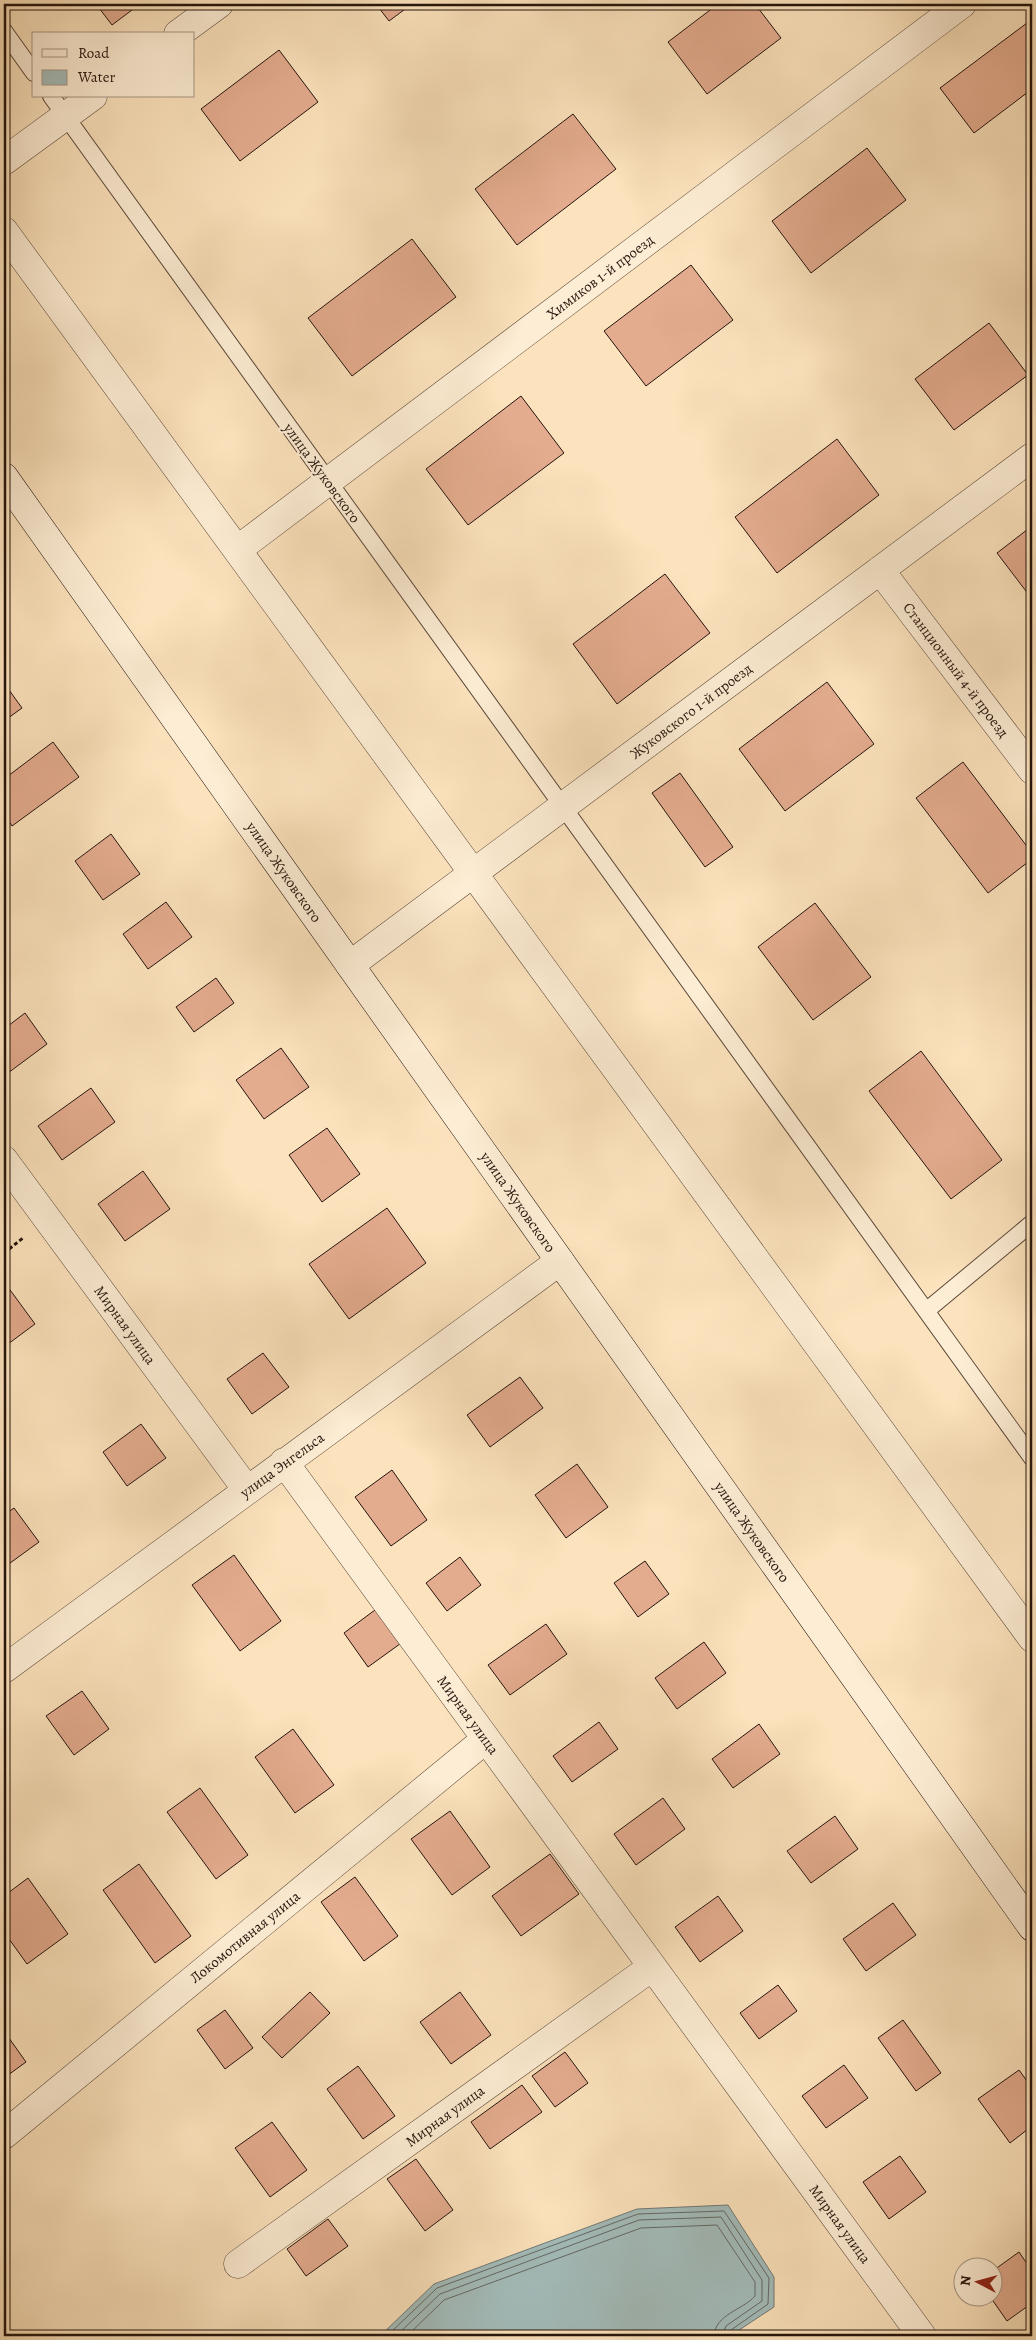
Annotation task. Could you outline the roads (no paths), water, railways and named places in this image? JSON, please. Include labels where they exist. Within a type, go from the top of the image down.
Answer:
[{"type":"street","points":[[181,32],[219,4]]},
{"type":"street","name":"Химиков 1-й проезд","points":[[237,550],[962,4]]},
{"type":"street","points":[[4,161],[58,106],[86,98]]},
{"type":"street","points":[[4,231],[1032,1638]]},
{"type":"street","name":"Жуковского 1-й проезд","points":[[350,966],[1032,457]]},
{"type":"street","name":"улица Жуковского","points":[[4,477],[1032,1927]]},
{"type":"street","name":"Станционный 4-й проезд","points":[[880,570],[1032,770]]},
{"type":"street","name":"Мирная улица","points":[[4,1160],[247,1490]]},
{"type":"street","name":"улица Энгельса","points":[[4,1669],[560,1261]]},
{"type":"street","name":"Мирная улица","points":[[284,1462],[922,2336]]},
{"type":"street","name":"Локомотивная улица","points":[[4,2135],[486,1739]]},
{"type":"street","name":"Мирная улица","points":[[238,2264],[652,1967]]},
{"type":"lane","points":[[4,31],[32,70]]},
{"type":"lane","name":"улица Жуковского","points":[[58,106],[1032,1458]]},
{"type":"lane","points":[[926,1311],[1032,1223]]},
{"type":"water","points":[[728,2205],[774,2277],[774,2307],[730,2336],[380,2336],[434,2284],[637,2209]]}]
